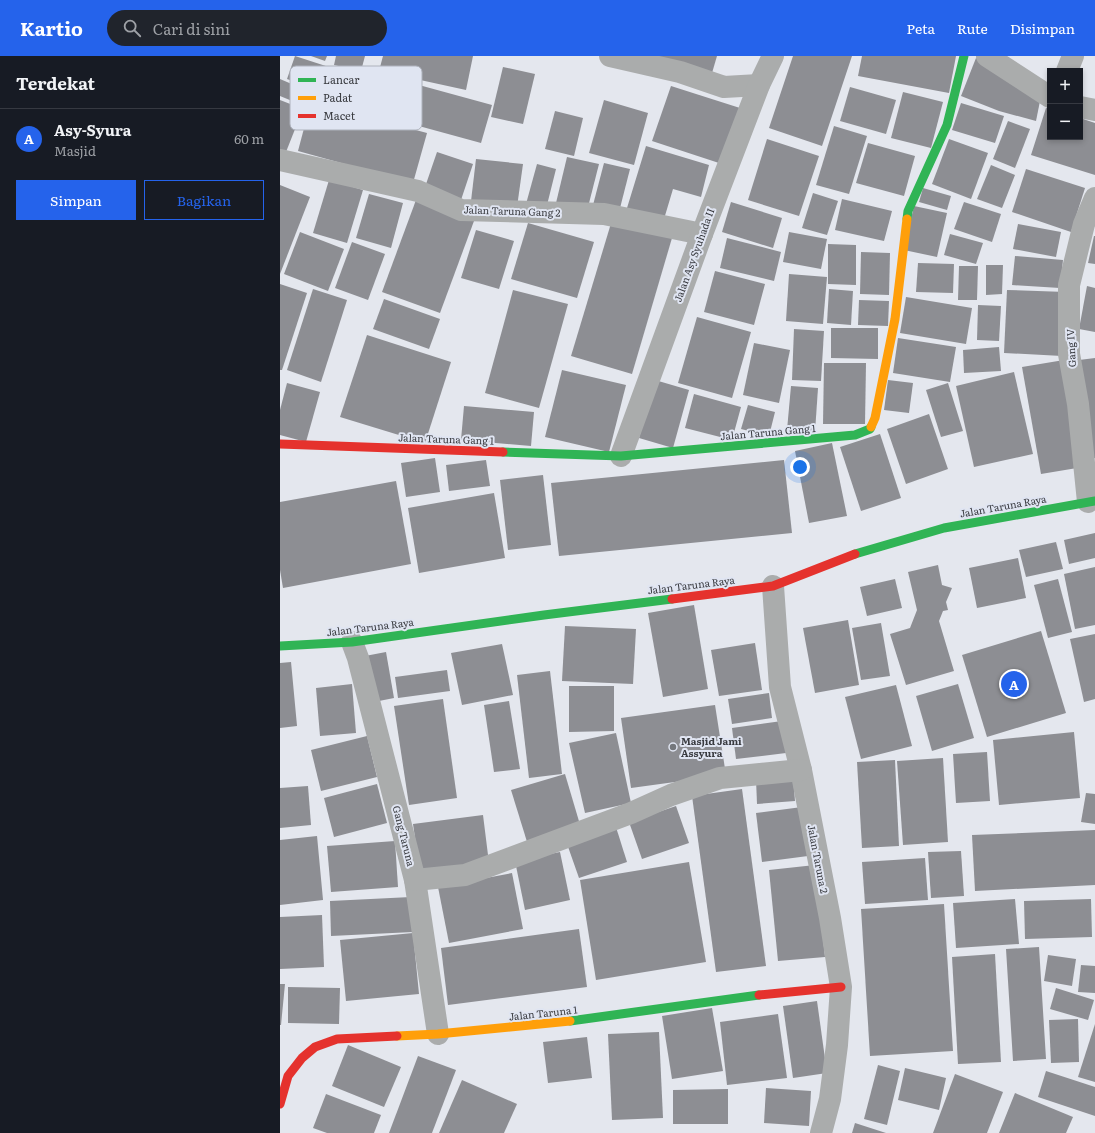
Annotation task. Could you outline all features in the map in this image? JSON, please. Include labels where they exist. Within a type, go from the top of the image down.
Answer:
[{"type":"street","points":[[610,56],[680,72],[724,87],[759,85]]},
{"type":"street","name":"Jalan Asy Syuhada II","points":[[621,456],[702,234],[759,85],[772,56]]},
{"type":"street","name":"Jalan Taruna Gang 1","points":[[280,444],[621,456],[855,435],[870,429],[875,418],[895,318],[908,211],[947,124],[964,56]]},
{"type":"street","points":[[987,56],[1047,95]]},
{"type":"street","points":[[1069,68],[1073,56]]},
{"type":"street","points":[[1083,108],[1095,110]]},
{"type":"street","name":"Jalan Taruna Gang 2","points":[[280,160],[418,191],[461,210],[604,214],[702,234]]},
{"type":"street","name":"Gang IV","points":[[1092,502],[1078,404],[1069,354],[1069,285],[1084,224],[1095,198]]},
{"type":"street","name":"Jalan Taruna Raya","points":[[280,646],[352,642],[544,614],[773,586],[857,553],[944,528],[1092,502]]},
{"type":"street","name":"Jalan Taruna 2","points":[[773,586],[780,687],[801,770],[830,918],[841,987],[837,1045],[831,1092],[820,1133]]},
{"type":"street","name":"Gang Taruna","points":[[352,642],[358,658],[415,880],[438,1034]]},
{"type":"street","points":[[415,880],[465,875],[631,813],[671,795],[720,778],[801,770]]},
{"type":"street","name":"Jalan Taruna 1","points":[[280,1104],[288,1076],[302,1058],[315,1047],[337,1039],[438,1034],[584,1020],[753,996],[841,987]]},
{"type":"building","points":[[295,56],[326,66],[292,66]]},
{"type":"building","points":[[311,56],[327,56],[325,61]]},
{"type":"building","points":[[336,56],[365,56],[362,66],[334,65]]},
{"type":"building","points":[[383,56],[473,56],[466,90],[422,80],[422,66],[380,66]]},
{"type":"building","points":[[647,56],[717,56],[712,73]]},
{"type":"building","points":[[793,56],[852,56],[822,146],[769,128]]},
{"type":"building","points":[[862,56],[956,56],[949,93],[858,76]]},
{"type":"building","points":[[976,58],[1013,74],[1041,96],[1036,121],[999,111],[961,96]]},
{"type":"building","points":[[503,67],[535,74],[523,124],[491,117]]},
{"type":"building","points":[[290,70],[290,80],[287,79]]},
{"type":"building","points":[[280,79],[290,83],[290,100],[280,96]]},
{"type":"building","points":[[422,86],[492,105],[481,143],[422,127]]},
{"type":"building","points":[[671,86],[740,108],[722,164],[652,141]]},
{"type":"building","points":[[850,87],[896,100],[886,134],[840,121]]},
{"type":"building","points":[[903,92],[943,102],[931,148],[891,138]]},
{"type":"building","points":[[280,100],[290,104],[290,130],[295,130],[284,157],[280,155]]},
{"type":"building","points":[[604,100],[648,113],[634,165],[589,153]]},
{"type":"building","points":[[961,103],[1004,116],[995,143],[952,130]]},
{"type":"building","points":[[1046,108],[1047,140],[1083,140],[1083,119],[1095,123],[1095,175],[1031,155]]},
{"type":"building","points":[[555,111],[583,118],[574,156],[545,149]]},
{"type":"building","points":[[1008,121],[1030,129],[1015,168],[993,159]]},
{"type":"building","points":[[834,126],[867,136],[849,194],[816,185]]},
{"type":"building","points":[[304,130],[416,130],[427,133],[413,183],[298,151]]},
{"type":"building","points":[[767,139],[819,156],[799,216],[748,200]]},
{"type":"building","points":[[949,139],[988,153],[971,199],[932,184]]},
{"type":"building","points":[[868,143],[915,156],[904,196],[856,183]]},
{"type":"building","points":[[646,146],[709,165],[701,197],[673,189],[664,219],[627,208]]},
{"type":"building","points":[[437,152],[473,164],[460,203],[424,190]]},
{"type":"building","points":[[567,157],[599,164],[587,211],[556,203]]},
{"type":"building","points":[[476,159],[523,164],[517,207],[471,201]]},
{"type":"building","points":[[604,163],[630,169],[619,212],[593,205]]},
{"type":"building","points":[[537,164],[556,169],[546,209],[526,204]]},
{"type":"building","points":[[991,165],[1015,175],[1002,208],[977,199]]},
{"type":"building","points":[[1026,169],[1085,188],[1071,232],[1012,212]]},
{"type":"building","points":[[329,180],[363,190],[347,243],[313,233]]},
{"type":"building","points":[[280,185],[310,197],[280,274]]},
{"type":"building","points":[[923,188],[951,196],[947,210],[919,202]]},
{"type":"building","points":[[813,193],[838,201],[827,235],[802,228]]},
{"type":"building","points":[[369,194],[403,203],[391,248],[356,238]]},
{"type":"building","points":[[842,199],[892,211],[884,241],[835,230]]},
{"type":"building","points":[[416,200],[474,221],[440,313],[382,292]]},
{"type":"building","points":[[731,202],[782,218],[773,248],[722,232]]},
{"type":"building","points":[[964,202],[1001,214],[992,242],[954,229]]},
{"type":"building","points":[[914,206],[947,213],[937,257],[904,250]]},
{"type":"building","points":[[612,220],[672,238],[632,374],[571,356]]},
{"type":"building","points":[[528,223],[594,242],[577,298],[511,279]]},
{"type":"building","points":[[1018,224],[1061,232],[1056,257],[1013,249]]},
{"type":"building","points":[[476,230],[514,241],[499,289],[461,278]]},
{"type":"building","points":[[300,232],[344,249],[328,291],[284,274]]},
{"type":"building","points":[[789,232],[827,239],[821,269],[783,262]]},
{"type":"building","points":[[950,234],[983,243],[976,264],[944,255]]},
{"type":"building","points":[[1095,236],[1095,264],[1088,263]]},
{"type":"building","points":[[727,238],[781,252],[774,281],[720,268]]},
{"type":"building","points":[[352,242],[385,254],[368,300],[335,288]]},
{"type":"building","points":[[828,244],[856,245],[856,285],[828,284]]},
{"type":"building","points":[[861,252],[890,253],[889,295],[860,294]]},
{"type":"building","points":[[1015,256],[1063,260],[1060,288],[1012,285]]},
{"type":"building","points":[[918,263],[954,264],[953,293],[916,292]]},
{"type":"building","points":[[986,265],[1003,265],[1002,294],[986,295]]},
{"type":"building","points":[[959,266],[978,266],[977,300],[958,300]]},
{"type":"building","points":[[715,271],[765,284],[754,325],[704,312]]},
{"type":"building","points":[[789,274],[827,277],[823,324],[786,321]]},
{"type":"building","points":[[280,284],[307,293],[282,370],[280,370]]},
{"type":"building","points":[[1087,286],[1095,288],[1095,332],[1079,329]]},
{"type":"building","points":[[313,289],[347,300],[321,382],[287,370]]},
{"type":"building","points":[[829,289],[853,291],[851,325],[827,323]]},
{"type":"building","points":[[513,290],[568,304],[539,408],[485,393]]},
{"type":"building","points":[[1007,290],[1066,292],[1062,356],[1004,353]]},
{"type":"building","points":[[906,297],[972,308],[966,344],[900,333]]},
{"type":"building","points":[[384,299],[440,319],[429,349],[373,329]]},
{"type":"building","points":[[859,300],[889,301],[888,326],[858,325]]},
{"type":"building","points":[[978,305],[1001,306],[999,341],[977,340]]},
{"type":"building","points":[[697,317],[751,332],[732,398],[678,383]]},
{"type":"building","points":[[831,328],[878,328],[878,359],[831,358]]},
{"type":"building","points":[[794,329],[824,331],[821,381],[792,380]]},
{"type":"building","points":[[367,335],[451,362],[425,443],[340,417]]},
{"type":"building","points":[[898,338],[956,347],[950,382],[893,373]]},
{"type":"building","points":[[754,343],[790,350],[779,403],[743,395]]},
{"type":"building","points":[[999,347],[1001,371],[964,373],[963,350]]},
{"type":"building","points":[[1095,358],[1095,458],[1092,459],[1079,360]]},
{"type":"building","points":[[1064,360],[1083,467],[1041,474],[1022,367]]},
{"type":"building","points":[[824,363],[866,363],[865,424],[823,424]]},
{"type":"building","points":[[562,370],[626,385],[609,452],[545,437]]},
{"type":"building","points":[[1014,372],[1033,454],[974,467],[956,386]]},
{"type":"building","points":[[655,380],[689,390],[673,448],[639,438]]},
{"type":"building","points":[[888,380],[913,383],[909,413],[884,410]]},
{"type":"building","points":[[287,383],[320,392],[306,442],[280,435],[280,410]]},
{"type":"building","points":[[948,383],[963,431],[941,437],[926,390]]},
{"type":"building","points":[[791,386],[818,388],[815,432],[787,430]]},
{"type":"building","points":[[694,394],[741,407],[732,440],[685,428]]},
{"type":"building","points":[[748,405],[775,412],[769,436],[741,429]]},
{"type":"building","points":[[464,406],[534,412],[531,446],[461,440]]},
{"type":"building","points":[[929,414],[948,469],[906,484],[887,429]]},
{"type":"building","points":[[880,434],[901,498],[861,511],[840,447]]},
{"type":"building","points":[[832,443],[847,516],[809,523],[795,451]]},
{"type":"building","points":[[435,458],[440,492],[406,497],[401,463]]},
{"type":"building","points":[[486,460],[490,486],[449,491],[446,465]]},
{"type":"building","points":[[784,460],[792,533],[559,556],[551,483]]},
{"type":"building","points":[[543,475],[551,545],[508,550],[500,480]]},
{"type":"building","points":[[396,481],[411,564],[283,588],[280,570],[280,502]]},
{"type":"building","points":[[494,493],[505,558],[419,573],[408,508]]},
{"type":"building","points":[[1095,533],[1095,558],[1069,564],[1064,540]]},
{"type":"building","points":[[1056,542],[1063,569],[1026,577],[1019,550]]},
{"type":"building","points":[[1018,558],[1026,598],[977,608],[969,568]]},
{"type":"building","points":[[938,565],[942,585],[952,588],[946,602],[948,610],[943,611],[939,621],[954,671],[906,685],[890,634],[910,628],[917,610],[908,572]]},
{"type":"building","points":[[1095,567],[1095,625],[1075,629],[1064,574]]},
{"type":"building","points":[[895,579],[902,608],[867,616],[860,587]]},
{"type":"building","points":[[1058,579],[1072,632],[1048,638],[1034,585]]},
{"type":"building","points":[[694,605],[708,689],[663,697],[648,613]]},
{"type":"building","points":[[848,620],[859,685],[815,693],[803,628]]},
{"type":"building","points":[[881,623],[890,676],[861,680],[852,628]]},
{"type":"building","points":[[565,626],[636,629],[633,684],[562,681]]},
{"type":"building","points":[[1041,631],[1066,713],[987,737],[962,655]]},
{"type":"building","points":[[1095,634],[1095,699],[1084,702],[1070,639]]},
{"type":"building","points":[[755,643],[762,690],[719,696],[711,650]]},
{"type":"building","points":[[502,644],[513,695],[462,705],[451,653]]},
{"type":"building","points":[[386,652],[394,698],[374,702],[365,656]]},
{"type":"building","points":[[291,662],[297,726],[280,728],[280,663]]},
{"type":"building","points":[[447,670],[450,691],[398,698],[395,677]]},
{"type":"building","points":[[550,671],[562,774],[529,778],[517,675]]},
{"type":"building","points":[[352,684],[356,733],[320,736],[316,688]]},
{"type":"building","points":[[958,684],[974,738],[932,751],[916,696]]},
{"type":"building","points":[[896,685],[912,746],[861,759],[845,697]]},
{"type":"building","points":[[569,686],[614,686],[614,731],[569,732]]},
{"type":"building","points":[[769,693],[772,718],[732,724],[728,699]]},
{"type":"building","points":[[443,699],[457,798],[409,805],[394,706]]},
{"type":"building","points":[[509,701],[520,769],[494,772],[484,705]]},
{"type":"building","name":"Masjid Jami Assyura","points":[[715,705],[726,775],[631,788],[621,718]]},
{"type":"building","points":[[782,721],[786,753],[736,759],[732,728]]},
{"type":"building","points":[[1074,732],[1080,798],[999,805],[993,740]]},
{"type":"building","points":[[616,733],[631,803],[585,813],[569,743]]},
{"type":"building","points":[[367,736],[377,777],[321,791],[311,750]]},
{"type":"building","points":[[987,752],[990,801],[956,803],[953,754]]},
{"type":"building","points":[[943,758],[948,842],[903,845],[897,761]]},
{"type":"building","points":[[895,760],[899,846],[862,848],[857,762]]},
{"type":"building","points":[[565,774],[581,828],[528,845],[511,790]]},
{"type":"building","points":[[793,777],[795,801],[757,804],[756,779]]},
{"type":"building","points":[[377,784],[387,823],[334,837],[324,798]]},
{"type":"building","points":[[308,786],[311,825],[280,828],[280,788]]},
{"type":"building","points":[[742,789],[766,966],[716,972],[692,796]]},
{"type":"building","points":[[1086,793],[1095,794],[1095,824],[1081,822]]},
{"type":"building","points":[[676,806],[689,843],[642,859],[629,822]]},
{"type":"building","points":[[802,807],[808,856],[762,862],[756,813]]},
{"type":"building","points":[[483,815],[489,863],[420,872],[413,824]]},
{"type":"building","points":[[615,824],[627,862],[579,878],[566,841]]},
{"type":"building","points":[[1095,830],[1095,885],[975,891],[972,835]]},
{"type":"building","points":[[317,836],[323,900],[280,905],[280,840]]},
{"type":"building","points":[[395,841],[398,887],[331,892],[327,846]]},
{"type":"building","points":[[961,851],[964,896],[931,898],[928,852]]},
{"type":"building","points":[[560,852],[570,900],[525,910],[515,861]]},
{"type":"building","points":[[925,858],[928,900],[865,904],[862,862]]},
{"type":"building","points":[[689,862],[706,962],[596,980],[580,880]]},
{"type":"building","points":[[815,865],[825,957],[778,961],[769,870]]},
{"type":"building","points":[[512,873],[523,929],[449,943],[438,887]]},
{"type":"building","points":[[411,897],[413,932],[331,936],[330,901]]},
{"type":"building","points":[[1015,899],[1019,944],[956,948],[953,903]]},
{"type":"building","points":[[1091,899],[1092,937],[1025,939],[1024,901]]},
{"type":"building","points":[[944,904],[953,1051],[870,1056],[861,909]]},
{"type":"building","points":[[322,915],[324,967],[280,969],[280,917]]},
{"type":"building","points":[[579,929],[587,987],[448,1005],[441,948]]},
{"type":"building","points":[[413,933],[419,994],[346,1001],[340,940]]},
{"type":"building","points":[[1039,947],[1046,1059],[1013,1061],[1006,949]]},
{"type":"building","points":[[995,954],[1001,1062],[958,1064],[952,957]]},
{"type":"building","points":[[1048,955],[1076,959],[1072,986],[1044,981]]},
{"type":"building","points":[[1081,965],[1095,966],[1095,993],[1078,992]]},
{"type":"building","points":[[280,984],[285,984],[281,1025],[280,1025]]},
{"type":"building","points":[[288,987],[340,988],[339,1024],[288,1023]]},
{"type":"building","points":[[1056,988],[1094,1000],[1088,1020],[1050,1009]]},
{"type":"building","points":[[817,1001],[827,1073],[793,1078],[783,1006]]},
{"type":"building","points":[[712,1008],[723,1071],[672,1079],[662,1016]]},
{"type":"building","points":[[778,1014],[787,1078],[727,1085],[720,1022]]},
{"type":"building","points":[[1078,1019],[1079,1062],[1051,1063],[1049,1020]]},
{"type":"building","points":[[1095,1024],[1095,1082],[1078,1077]]},
{"type":"building","points":[[659,1032],[663,1118],[612,1120],[608,1034]]},
{"type":"building","points":[[587,1037],[592,1078],[548,1083],[543,1042]]},
{"type":"building","points":[[348,1045],[401,1067],[384,1107],[332,1086]]},
{"type":"building","points":[[418,1056],[456,1070],[432,1133],[389,1133]]},
{"type":"building","points":[[878,1065],[900,1071],[887,1125],[864,1119]]},
{"type":"building","points":[[905,1068],[946,1078],[939,1110],[898,1100]]},
{"type":"building","points":[[1046,1071],[1095,1087],[1095,1116],[1038,1097]]},
{"type":"building","points":[[955,1074],[1003,1092],[987,1133],[933,1133]]},
{"type":"building","points":[[462,1080],[517,1104],[504,1133],[439,1133]]},
{"type":"building","points":[[766,1088],[811,1091],[809,1126],[764,1123]]},
{"type":"building","points":[[728,1089],[728,1124],[673,1124],[673,1090]]},
{"type":"building","points":[[1015,1093],[1073,1117],[1066,1133],[999,1133]]},
{"type":"building","points":[[326,1094],[381,1115],[374,1133],[327,1133],[313,1128]]},
{"type":"building","points":[[855,1123],[886,1133],[852,1133]]},
{"type":"traffic: fast","points":[[907,219],[908,211],[947,125],[964,56]]},
{"type":"traffic: fast","points":[[503,452],[621,456],[855,435],[870,429],[871,427]]},
{"type":"traffic: fast","points":[[855,554],[944,528],[1095,501]]},
{"type":"traffic: fast","points":[[280,646],[352,642],[672,599]]},
{"type":"traffic: fast","points":[[570,1021],[759,995]]},
{"type":"traffic: slow","points":[[871,427],[875,418],[895,319],[907,219]]},
{"type":"traffic: slow","points":[[397,1036],[438,1034],[570,1021]]},
{"type":"traffic: jam","points":[[280,444],[503,452]]},
{"type":"traffic: jam","points":[[672,599],[773,586],[855,554]]},
{"type":"traffic: jam","points":[[759,995],[841,987]]},
{"type":"traffic: jam","points":[[280,1104],[288,1076],[302,1058],[315,1047],[337,1039],[397,1036]]},
{"type":"place","name":"Asy-Syura","points":[[1014,684]]},
{"type":"place","name":"Masjid Jami Assyura","points":[[673,747]]}]
